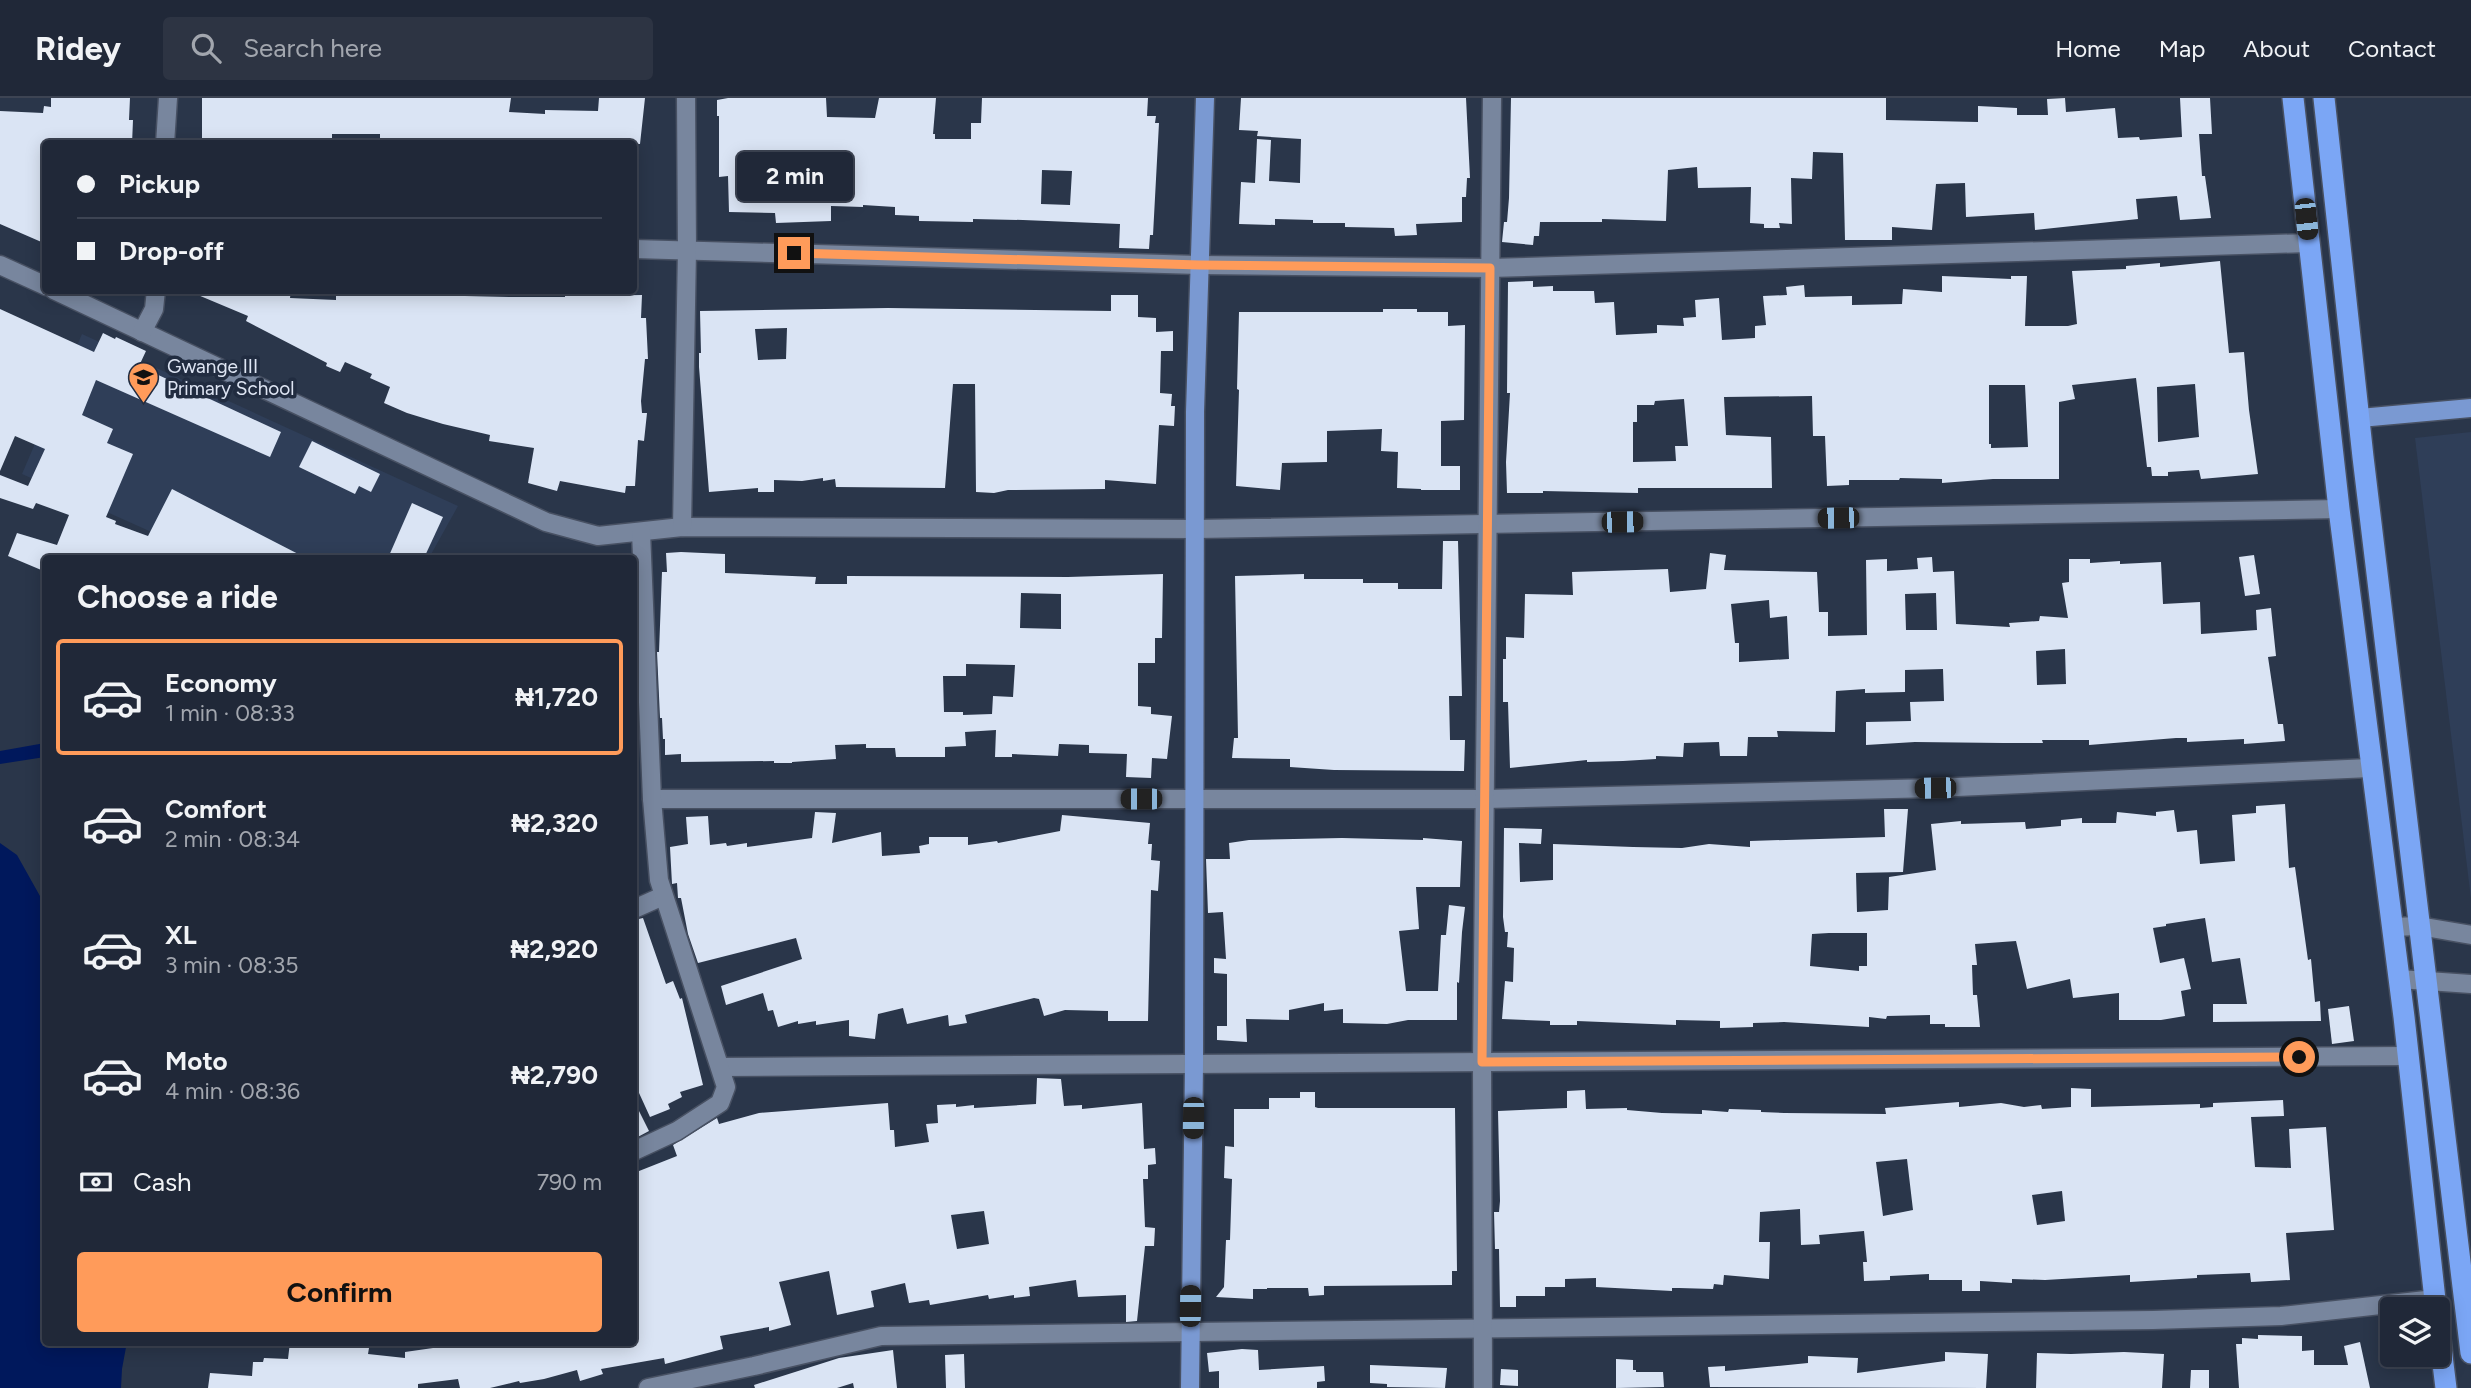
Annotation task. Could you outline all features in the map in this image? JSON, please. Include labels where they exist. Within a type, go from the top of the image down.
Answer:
[{"type":"highway","points":[[2293,98],[2339,509],[2399,979],[2434,1297]]},
{"type":"highway","points":[[2324,98],[2471,1353]]},
{"type":"highway","points":[[2443,1367],[2446,1388]]},
{"type":"main road","points":[[1190,1388],[1199,265],[1205,98]]},
{"type":"main road","points":[[2360,418],[2471,408]]},
{"type":"street","points":[[165,140],[168,98]]},
{"type":"street","points":[[682,527],[687,250],[686,98]]},
{"type":"street","points":[[1483,1388],[1482,1062],[1492,98]]},
{"type":"street","points":[[637,249],[1199,265],[1490,268],[2308,243]]},
{"type":"street","points":[[0,265],[42,284]]},
{"type":"street","points":[[62,294],[546,522],[598,536],[682,527],[1196,529],[2339,509]]},
{"type":"street","points":[[142,332],[154,309],[156,294]]},
{"type":"street","points":[[637,1150],[677,1130],[720,1102],[726,1087],[663,896],[659,880],[652,799],[642,775],[640,532]]},
{"type":"street","points":[[652,799],[1486,799],[1935,788],[2370,768]]},
{"type":"street","points":[[637,908],[663,896]]},
{"type":"street","points":[[2392,927],[2419,926],[2471,935]]},
{"type":"street","points":[[2399,979],[2471,984]]},
{"type":"street","points":[[720,1067],[2407,1056]]},
{"type":"street","points":[[648,1388],[881,1336],[2153,1320],[2281,1316],[2380,1308]]},
{"type":"shaded area","name":"Gwange III Primary School","points":[[82,334],[458,506],[431,555],[200,555],[22,474]]},
{"type":"shaded area","points":[[2471,432],[2471,899],[2415,438]]},
{"type":"shaded area","points":[[42,744],[42,757],[0,764],[0,751]]},
{"type":"shaded area","points":[[0,843],[17,855],[42,900],[42,1346],[126,1346],[121,1388],[0,1388]]},
{"type":"building","points":[[51,98],[130,98],[129,120],[133,120],[132,140],[42,140],[42,242],[0,224],[0,111],[43,113],[44,106],[51,107]]},
{"type":"building","points":[[202,98],[511,98],[509,112],[545,114],[545,110],[598,111],[599,98],[645,98],[640,144],[637,144],[637,140],[380,140],[380,134],[332,134],[332,140],[202,140]]},
{"type":"building","points":[[826,98],[827,117],[875,118],[879,98],[936,98],[933,134],[935,139],[971,139],[971,123],[981,123],[982,98],[1148,98],[1147,116],[1156,116],[1155,123],[1159,123],[1153,235],[1150,235],[1149,249],[1119,248],[1120,224],[973,219],[973,222],[919,221],[919,216],[895,215],[895,207],[863,205],[831,206],[831,221],[776,223],[775,213],[729,212],[728,176],[719,177],[717,100]],"holes":[[[840,151],[841,182],[805,183],[804,153]],[[1042,170],[1072,171],[1070,205],[1041,204]]]},
{"type":"building","points":[[1241,98],[1466,98],[1470,178],[1467,178],[1466,197],[1462,197],[1462,222],[1416,224],[1417,235],[1395,236],[1394,228],[1345,227],[1345,223],[1313,223],[1313,220],[1275,219],[1275,225],[1239,224],[1241,182],[1255,183],[1257,139],[1271,140],[1269,181],[1300,183],[1301,139],[1257,136],[1258,131],[1239,130]]},
{"type":"building","points":[[1511,98],[1886,98],[1886,120],[1978,122],[1978,106],[2017,108],[2017,115],[2048,115],[2047,99],[2065,98],[2066,112],[2115,108],[2118,138],[2139,137],[2140,140],[2182,137],[2180,98],[2210,98],[2212,134],[2199,134],[2202,176],[2205,176],[2211,218],[2180,220],[2177,196],[2136,199],[2138,219],[2035,230],[2034,213],[1966,217],[1965,183],[1936,184],[1932,230],[1892,227],[1892,240],[1845,240],[1843,153],[1813,152],[1812,179],[1791,178],[1792,224],[1779,223],[1780,228],[1764,228],[1764,224],[1750,223],[1751,187],[1698,188],[1697,167],[1668,170],[1666,221],[1602,219],[1602,222],[1540,222],[1539,236],[1534,236],[1533,245],[1502,242],[1509,198]]},
{"type":"building","points":[[2220,261],[2229,353],[2244,352],[2258,474],[2201,479],[2199,470],[2152,476],[2151,467],[2147,467],[2136,378],[2072,385],[2075,399],[2059,402],[2059,479],[1993,479],[1942,483],[1942,479],[1900,478],[1849,480],[1849,485],[1827,486],[1825,436],[1813,436],[1812,396],[1724,397],[1726,435],[1771,437],[1772,488],[1638,488],[1638,493],[1507,493],[1510,393],[1507,393],[1508,282],[1533,281],[1533,287],[1553,286],[1553,291],[1594,291],[1595,303],[1614,302],[1616,335],[1657,333],[1657,325],[1684,326],[1683,318],[1696,317],[1695,300],[1719,298],[1722,340],[1755,338],[1755,326],[1766,325],[1763,296],[1787,295],[1786,287],[1804,285],[1805,297],[1852,296],[1852,305],[1902,304],[1903,289],[1942,292],[1942,276],[2011,279],[2011,276],[2027,276],[2025,326],[2068,326],[2077,324],[2072,271],[2126,269],[2126,266],[2160,263],[2160,267]],"holes":[[[2195,384],[2199,437],[2158,442],[2157,387]],[[1989,385],[2025,385],[2028,447],[1991,448]],[[1684,399],[1688,446],[1675,446],[1676,461],[1633,462],[1633,422],[1637,422],[1637,405],[1654,405],[1655,401]]]},
{"type":"building","points":[[196,294],[290,294],[290,298],[336,300],[336,294],[465,294],[509,297],[565,297],[565,294],[642,295],[641,318],[646,318],[648,359],[645,359],[641,401],[642,413],[647,413],[644,441],[638,440],[635,486],[626,486],[625,493],[560,481],[557,491],[528,483],[534,448],[489,441],[490,435],[443,424],[384,403],[390,387],[370,378],[372,374],[345,362],[340,372],[326,366],[327,363],[246,321],[248,316]]},
{"type":"building","points":[[1111,295],[1138,295],[1138,317],[1156,318],[1156,332],[1173,331],[1173,351],[1161,351],[1160,393],[1172,394],[1171,406],[1175,406],[1174,426],[1159,425],[1156,484],[1105,480],[1105,489],[976,492],[975,384],[953,384],[945,488],[836,487],[835,479],[823,481],[823,478],[802,481],[774,480],[774,492],[758,492],[758,488],[709,492],[699,367],[700,311],[888,308],[1111,311]],"holes":[[[787,328],[786,359],[758,360],[755,329]]]},
{"type":"building","points":[[0,309],[94,352],[103,333],[115,339],[116,337],[146,351],[139,366],[281,432],[270,457],[96,380],[82,415],[113,429],[107,443],[133,454],[106,517],[116,521],[115,524],[148,536],[172,489],[300,555],[42,555],[42,570],[8,556],[17,533],[57,545],[69,515],[36,503],[33,509],[0,498],[0,475],[28,486],[45,449],[15,436],[0,471]]},
{"type":"building","points":[[1383,309],[1448,312],[1448,326],[1465,325],[1464,420],[1441,421],[1441,466],[1460,466],[1460,490],[1397,488],[1398,452],[1381,451],[1382,429],[1327,431],[1327,462],[1282,463],[1280,490],[1236,486],[1239,312],[1383,312]]},
{"type":"building","points":[[312,441],[380,474],[371,492],[359,486],[355,494],[299,467]]},
{"type":"building","points":[[412,503],[443,517],[425,555],[389,555]]},
{"type":"building","points":[[1443,541],[1458,541],[1462,696],[1449,696],[1450,740],[1465,740],[1464,771],[1334,770],[1290,767],[1290,759],[1232,758],[1234,738],[1238,738],[1235,576],[1304,574],[1304,579],[1363,579],[1363,583],[1398,583],[1398,589],[1442,589]]},
{"type":"building","points":[[666,553],[725,554],[725,573],[816,577],[815,584],[847,584],[847,576],[1068,577],[1163,574],[1162,638],[1155,638],[1155,663],[1138,663],[1138,706],[1151,707],[1151,714],[1172,716],[1167,759],[1152,758],[1151,778],[1126,777],[1127,754],[1089,753],[1089,745],[1059,744],[1058,756],[1012,754],[1012,757],[995,757],[996,730],[965,732],[966,746],[945,747],[945,757],[896,757],[895,748],[866,748],[866,744],[835,745],[836,759],[792,763],[681,762],[681,754],[665,755],[665,739],[660,718],[657,652],[662,572],[667,572]],"holes":[[[1021,593],[1061,594],[1061,629],[1020,628]],[[966,664],[1015,665],[1013,697],[993,696],[992,714],[963,715],[963,712],[944,712],[943,676],[966,676]]]},
{"type":"building","points":[[1710,553],[1726,555],[1724,570],[1817,572],[1819,612],[1828,612],[1828,636],[1867,635],[1866,560],[1887,559],[1887,571],[1918,569],[1917,558],[1932,557],[1933,572],[1954,571],[1956,624],[2010,627],[2009,623],[2039,621],[2040,616],[2068,618],[2062,583],[2069,582],[2069,559],[2090,559],[2090,563],[2120,561],[2120,564],[2161,562],[2163,604],[2200,602],[2201,634],[2257,630],[2256,610],[2271,608],[2276,656],[2268,657],[2278,724],[2283,724],[2285,741],[2244,744],[2244,739],[2187,742],[2187,738],[2176,738],[2089,745],[2089,740],[2042,740],[2043,743],[1915,742],[1866,745],[1866,722],[1911,721],[1910,702],[1944,701],[1943,669],[1905,670],[1905,692],[1865,693],[1865,689],[1836,691],[1835,732],[1777,731],[1778,737],[1748,737],[1747,756],[1720,756],[1719,742],[1684,743],[1683,757],[1656,756],[1656,759],[1623,761],[1587,760],[1510,768],[1508,702],[1503,702],[1503,659],[1506,659],[1506,637],[1524,638],[1525,594],[1573,595],[1572,572],[1668,569],[1670,592],[1706,589]],"holes":[[[1936,593],[1937,630],[1906,630],[1905,594]],[[1769,600],[1770,618],[1787,616],[1789,659],[1739,662],[1739,643],[1735,643],[1731,604]],[[2065,649],[2066,684],[2037,685],[2036,651]]]},
{"type":"building","points":[[2254,555],[2260,594],[2245,596],[2239,557]]},
{"type":"building","points":[[2285,804],[2289,868],[2295,867],[2308,960],[2311,959],[2315,1002],[2320,1001],[2321,1021],[2213,1022],[2213,1004],[2247,1004],[2240,958],[2212,962],[2205,918],[2153,928],[2160,963],[2184,958],[2191,989],[2181,991],[2185,1016],[2161,1020],[2119,1020],[2119,993],[2073,998],[2070,979],[2027,989],[2016,941],[1975,944],[1977,965],[1972,965],[1973,995],[1977,995],[1980,1027],[1930,1024],[1930,1015],[1887,1016],[1886,1019],[1869,1017],[1869,1027],[1784,1022],[1720,1028],[1720,1021],[1676,1020],[1676,1025],[1577,1021],[1577,1025],[1550,1025],[1550,1021],[1502,1019],[1505,981],[1513,982],[1514,948],[1507,947],[1508,932],[1505,932],[1503,917],[1504,828],[1542,829],[1541,844],[1519,843],[1520,882],[1553,880],[1553,844],[1682,848],[1709,844],[1750,847],[1750,841],[1885,837],[1884,809],[1908,809],[1903,872],[1856,873],[1857,912],[1888,910],[1889,877],[1936,870],[1931,824],[1961,821],[1961,824],[2025,822],[2026,829],[2061,826],[2061,820],[2082,818],[2082,823],[2116,823],[2117,812],[2156,816],[2156,812],[2174,810],[2177,832],[2197,830],[2200,864],[2235,861],[2232,815],[2256,813],[2256,806]],"holes":[[[1867,933],[1867,966],[1859,966],[1859,971],[1810,966],[1812,934]]]},
{"type":"building","points":[[815,812],[836,813],[832,843],[881,832],[882,856],[920,853],[919,846],[929,844],[929,837],[968,837],[968,845],[998,843],[1060,831],[1062,815],[1150,823],[1148,844],[1152,844],[1151,860],[1160,861],[1158,891],[1151,890],[1148,1021],[1108,1021],[1108,1011],[1065,1010],[1044,1016],[1039,999],[1034,998],[965,1015],[967,1023],[949,1026],[948,1015],[907,1024],[903,1008],[878,1014],[875,1039],[849,1036],[849,1020],[816,1025],[816,1021],[798,1024],[798,1021],[778,1027],[773,1010],[768,1011],[763,993],[726,1005],[721,986],[802,959],[796,938],[698,963],[688,934],[681,898],[678,898],[677,883],[672,884],[670,847],[688,844],[686,817],[708,816],[710,845],[747,843],[747,847],[812,838]]},
{"type":"building","points":[[1342,838],[1462,841],[1460,887],[1416,887],[1419,929],[1399,931],[1406,991],[1438,991],[1441,935],[1446,935],[1449,905],[1465,907],[1459,983],[1457,982],[1457,1020],[1408,1020],[1387,1024],[1343,1023],[1343,1009],[1324,1011],[1324,1003],[1289,1010],[1289,1020],[1246,1019],[1247,1042],[1217,1040],[1217,1026],[1227,1026],[1227,974],[1214,973],[1214,958],[1226,959],[1223,912],[1208,913],[1206,859],[1230,859],[1229,843],[1249,840]]},
{"type":"building","points":[[643,918],[666,984],[673,981],[680,999],[682,998],[703,1085],[680,1092],[682,1097],[668,1104],[670,1109],[650,1117],[637,1089],[637,919]]},
{"type":"building","points":[[2349,1006],[2354,1041],[2332,1044],[2328,1009]]},
{"type":"building","points":[[1037,1078],[1061,1079],[1064,1106],[1082,1105],[1082,1109],[1142,1103],[1144,1149],[1155,1148],[1156,1164],[1148,1165],[1148,1179],[1143,1179],[1145,1227],[1155,1228],[1154,1246],[1145,1246],[1137,1321],[1126,1322],[1126,1295],[1078,1297],[1076,1280],[1029,1287],[1030,1296],[1014,1298],[1014,1295],[989,1299],[988,1295],[930,1305],[929,1300],[909,1303],[905,1283],[871,1291],[874,1307],[837,1315],[829,1271],[779,1282],[791,1325],[769,1331],[769,1327],[720,1336],[723,1349],[665,1364],[664,1358],[601,1369],[603,1374],[580,1381],[577,1370],[544,1379],[519,1381],[490,1388],[460,1388],[458,1379],[418,1384],[418,1388],[208,1388],[210,1373],[252,1376],[253,1362],[263,1362],[264,1358],[288,1359],[290,1346],[369,1346],[368,1354],[405,1358],[405,1352],[447,1346],[637,1346],[637,1172],[677,1156],[673,1145],[717,1118],[719,1124],[759,1113],[888,1103],[890,1130],[894,1130],[895,1147],[929,1142],[926,1124],[938,1123],[937,1105],[974,1105],[974,1108],[1036,1104]],"holes":[[[984,1211],[989,1244],[957,1249],[951,1215]]]},
{"type":"building","points":[[2071,1088],[2091,1089],[2091,1107],[2200,1104],[2200,1108],[2213,1107],[2213,1103],[2283,1100],[2284,1116],[2251,1117],[2255,1167],[2291,1168],[2289,1129],[2326,1127],[2334,1230],[2286,1233],[2290,1280],[2251,1282],[2250,1273],[2130,1282],[2130,1275],[2045,1280],[2012,1279],[2012,1283],[1980,1281],[1980,1291],[1962,1291],[1962,1280],[1929,1280],[1929,1274],[1890,1276],[1890,1280],[1864,1281],[1863,1262],[1867,1262],[1864,1231],[1819,1235],[1820,1244],[1801,1245],[1800,1209],[1760,1212],[1759,1242],[1770,1242],[1769,1279],[1724,1275],[1723,1285],[1714,1284],[1713,1289],[1672,1288],[1672,1291],[1596,1287],[1596,1278],[1565,1279],[1565,1287],[1545,1287],[1545,1296],[1516,1296],[1516,1307],[1500,1307],[1499,1249],[1495,1249],[1494,1212],[1499,1212],[1500,1201],[1498,1111],[1567,1108],[1567,1091],[1585,1090],[1586,1109],[1627,1108],[1662,1113],[1702,1114],[1702,1110],[1728,1112],[1729,1109],[1784,1113],[1886,1114],[1885,1108],[1959,1102],[1959,1107],[2001,1103],[2024,1107],[2041,1105],[2042,1109],[2071,1107]],"holes":[[[1907,1159],[1913,1210],[1883,1216],[1876,1162]],[[2062,1191],[2065,1221],[2037,1225],[2032,1195]]]},
{"type":"building","points":[[1300,1092],[1315,1092],[1315,1107],[1318,1108],[1455,1108],[1457,1271],[1452,1271],[1452,1285],[1324,1286],[1324,1295],[1309,1296],[1308,1288],[1267,1288],[1253,1289],[1253,1299],[1216,1297],[1224,1287],[1226,1240],[1230,1240],[1232,1179],[1224,1178],[1225,1146],[1234,1147],[1234,1109],[1269,1109],[1269,1098],[1300,1098]]},
{"type":"building","points":[[637,1107],[649,1131],[637,1137]]},
{"type":"building","points":[[2258,1335],[2302,1336],[2302,1351],[2314,1350],[2314,1365],[2348,1365],[2344,1346],[2360,1342],[2370,1388],[2239,1388],[2236,1344],[2242,1344],[2242,1338],[2258,1339]]},
{"type":"building","points":[[893,1350],[897,1388],[854,1388],[853,1383],[837,1388],[755,1388],[754,1385],[839,1358]]},
{"type":"building","points":[[1258,1350],[1259,1370],[1324,1366],[1325,1381],[1317,1382],[1317,1388],[1219,1388],[1219,1371],[1209,1372],[1207,1353]]},
{"type":"building","points":[[1945,1352],[1988,1354],[1986,1388],[1710,1387],[1708,1367],[1725,1366],[1725,1371],[1808,1363],[1808,1356],[1858,1358],[1857,1373],[1945,1361]]},
{"type":"building","points":[[2037,1353],[2164,1354],[2162,1388],[2036,1388]]},
{"type":"building","points":[[964,1354],[965,1388],[946,1388],[945,1355]]},
{"type":"building","points":[[1616,1359],[1633,1360],[1633,1370],[1636,1372],[1663,1372],[1664,1387],[1616,1388]]},
{"type":"building","points":[[1370,1365],[1447,1368],[1445,1388],[1387,1387],[1387,1384],[1370,1383]]},
{"type":"building","points":[[1501,1369],[1518,1370],[1518,1386],[1500,1385]]},
{"type":"building","points":[[2191,1370],[2209,1370],[2209,1388],[2190,1388]]},
{"type":"place","name":"Gwange III Primary School","points":[[144,404]]},
{"type":"route","points":[[794,253],[1199,265],[1490,268],[1482,1062],[2299,1057]]}]
